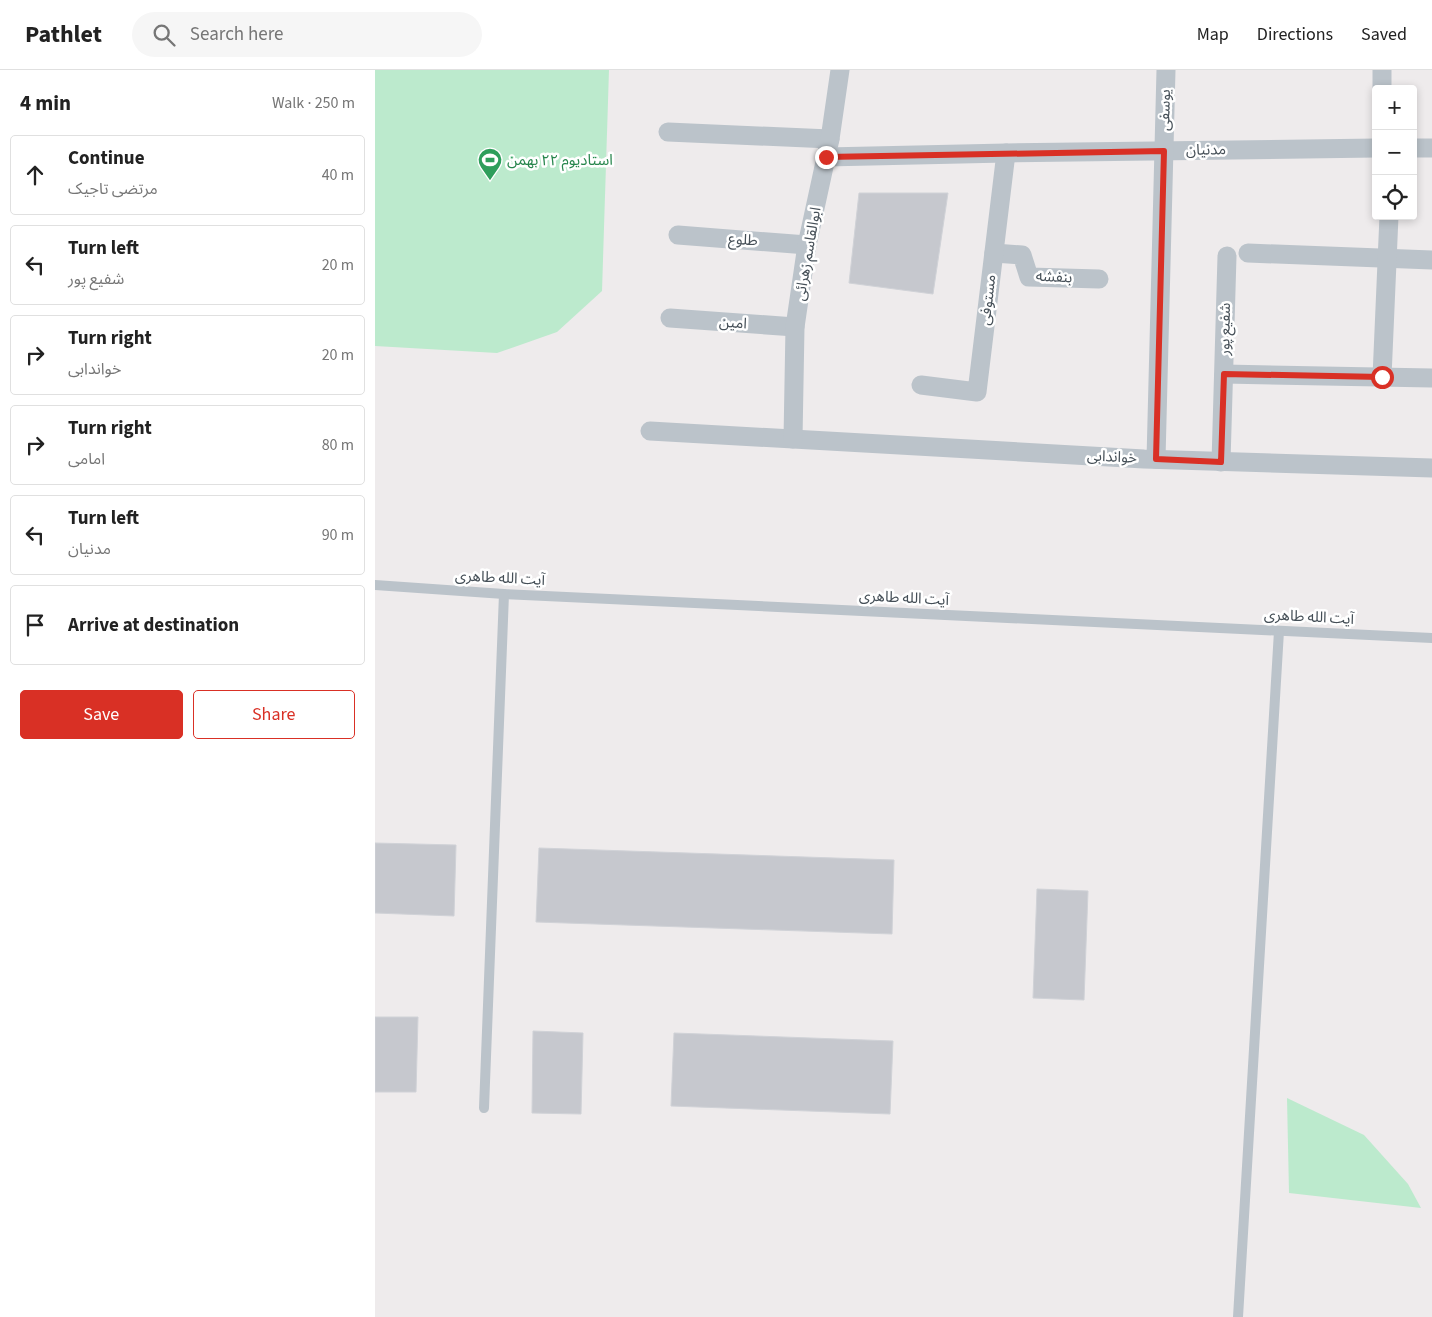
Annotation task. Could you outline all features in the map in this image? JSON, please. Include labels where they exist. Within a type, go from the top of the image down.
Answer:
[{"type":"street","name":"ابوالقاسم زهرائی","points":[[793,439],[795,328],[807,244],[828,148],[840,70]]},
{"type":"street","name":"یوسفی","points":[[1156,459],[1166,70]]},
{"type":"street","points":[[1382,70],[1382,85]]},
{"type":"street","name":"مدنیان","points":[[668,132],[828,148],[1006,153],[1372,148]]},
{"type":"street","points":[[1417,148],[1432,148]]},
{"type":"street","name":"مستوفی","points":[[921,385],[977,392],[1006,153]]},
{"type":"street","points":[[1382,377],[1389,220]]},
{"type":"street","name":"طلوع","points":[[678,235],[807,244]]},
{"type":"street","name":"بنفشه","points":[[994,253],[1022,256],[1029,277],[1099,279]]},
{"type":"street","points":[[1248,253],[1432,260]]},
{"type":"street","name":"شفیع پور","points":[[1221,462],[1227,256]]},
{"type":"street","name":"امین","points":[[670,318],[795,328]]},
{"type":"street","points":[[1224,374],[1432,378]]},
{"type":"street","name":"خواندابی","points":[[650,431],[1156,459],[1432,468]]},
{"type":"lane","name":"آیت الله طاهری","points":[[375,585],[504,594],[1432,638]]},
{"type":"lane","points":[[484,1108],[504,594]]},
{"type":"lane","points":[[1238,1317],[1279,631]]},
{"type":"green space","name":"استادیوم ۲۲ بهمن","points":[[375,70],[609,70],[602,291],[557,332],[497,353],[375,346]]},
{"type":"green space","points":[[1287,1098],[1364,1135],[1408,1184],[1421,1208],[1289,1193]]},
{"type":"building","points":[[859,193],[948,193],[933,294],[849,283]]},
{"type":"building","points":[[375,843],[456,845],[454,916],[375,913]]},
{"type":"building","points":[[539,848],[894,860],[892,934],[536,922]]},
{"type":"building","points":[[1037,889],[1088,891],[1084,1000],[1033,998]]},
{"type":"building","points":[[375,1017],[418,1017],[416,1092],[375,1092]]},
{"type":"building","points":[[533,1031],[583,1033],[581,1114],[532,1113]]},
{"type":"building","points":[[674,1033],[893,1041],[890,1114],[671,1106]]},
{"type":"place","name":"استادیوم ۲۲ بهمن","points":[[490,181]]},
{"type":"route","points":[[826,157],[1164,151],[1156,459],[1221,462],[1224,374],[1382,377]]}]
